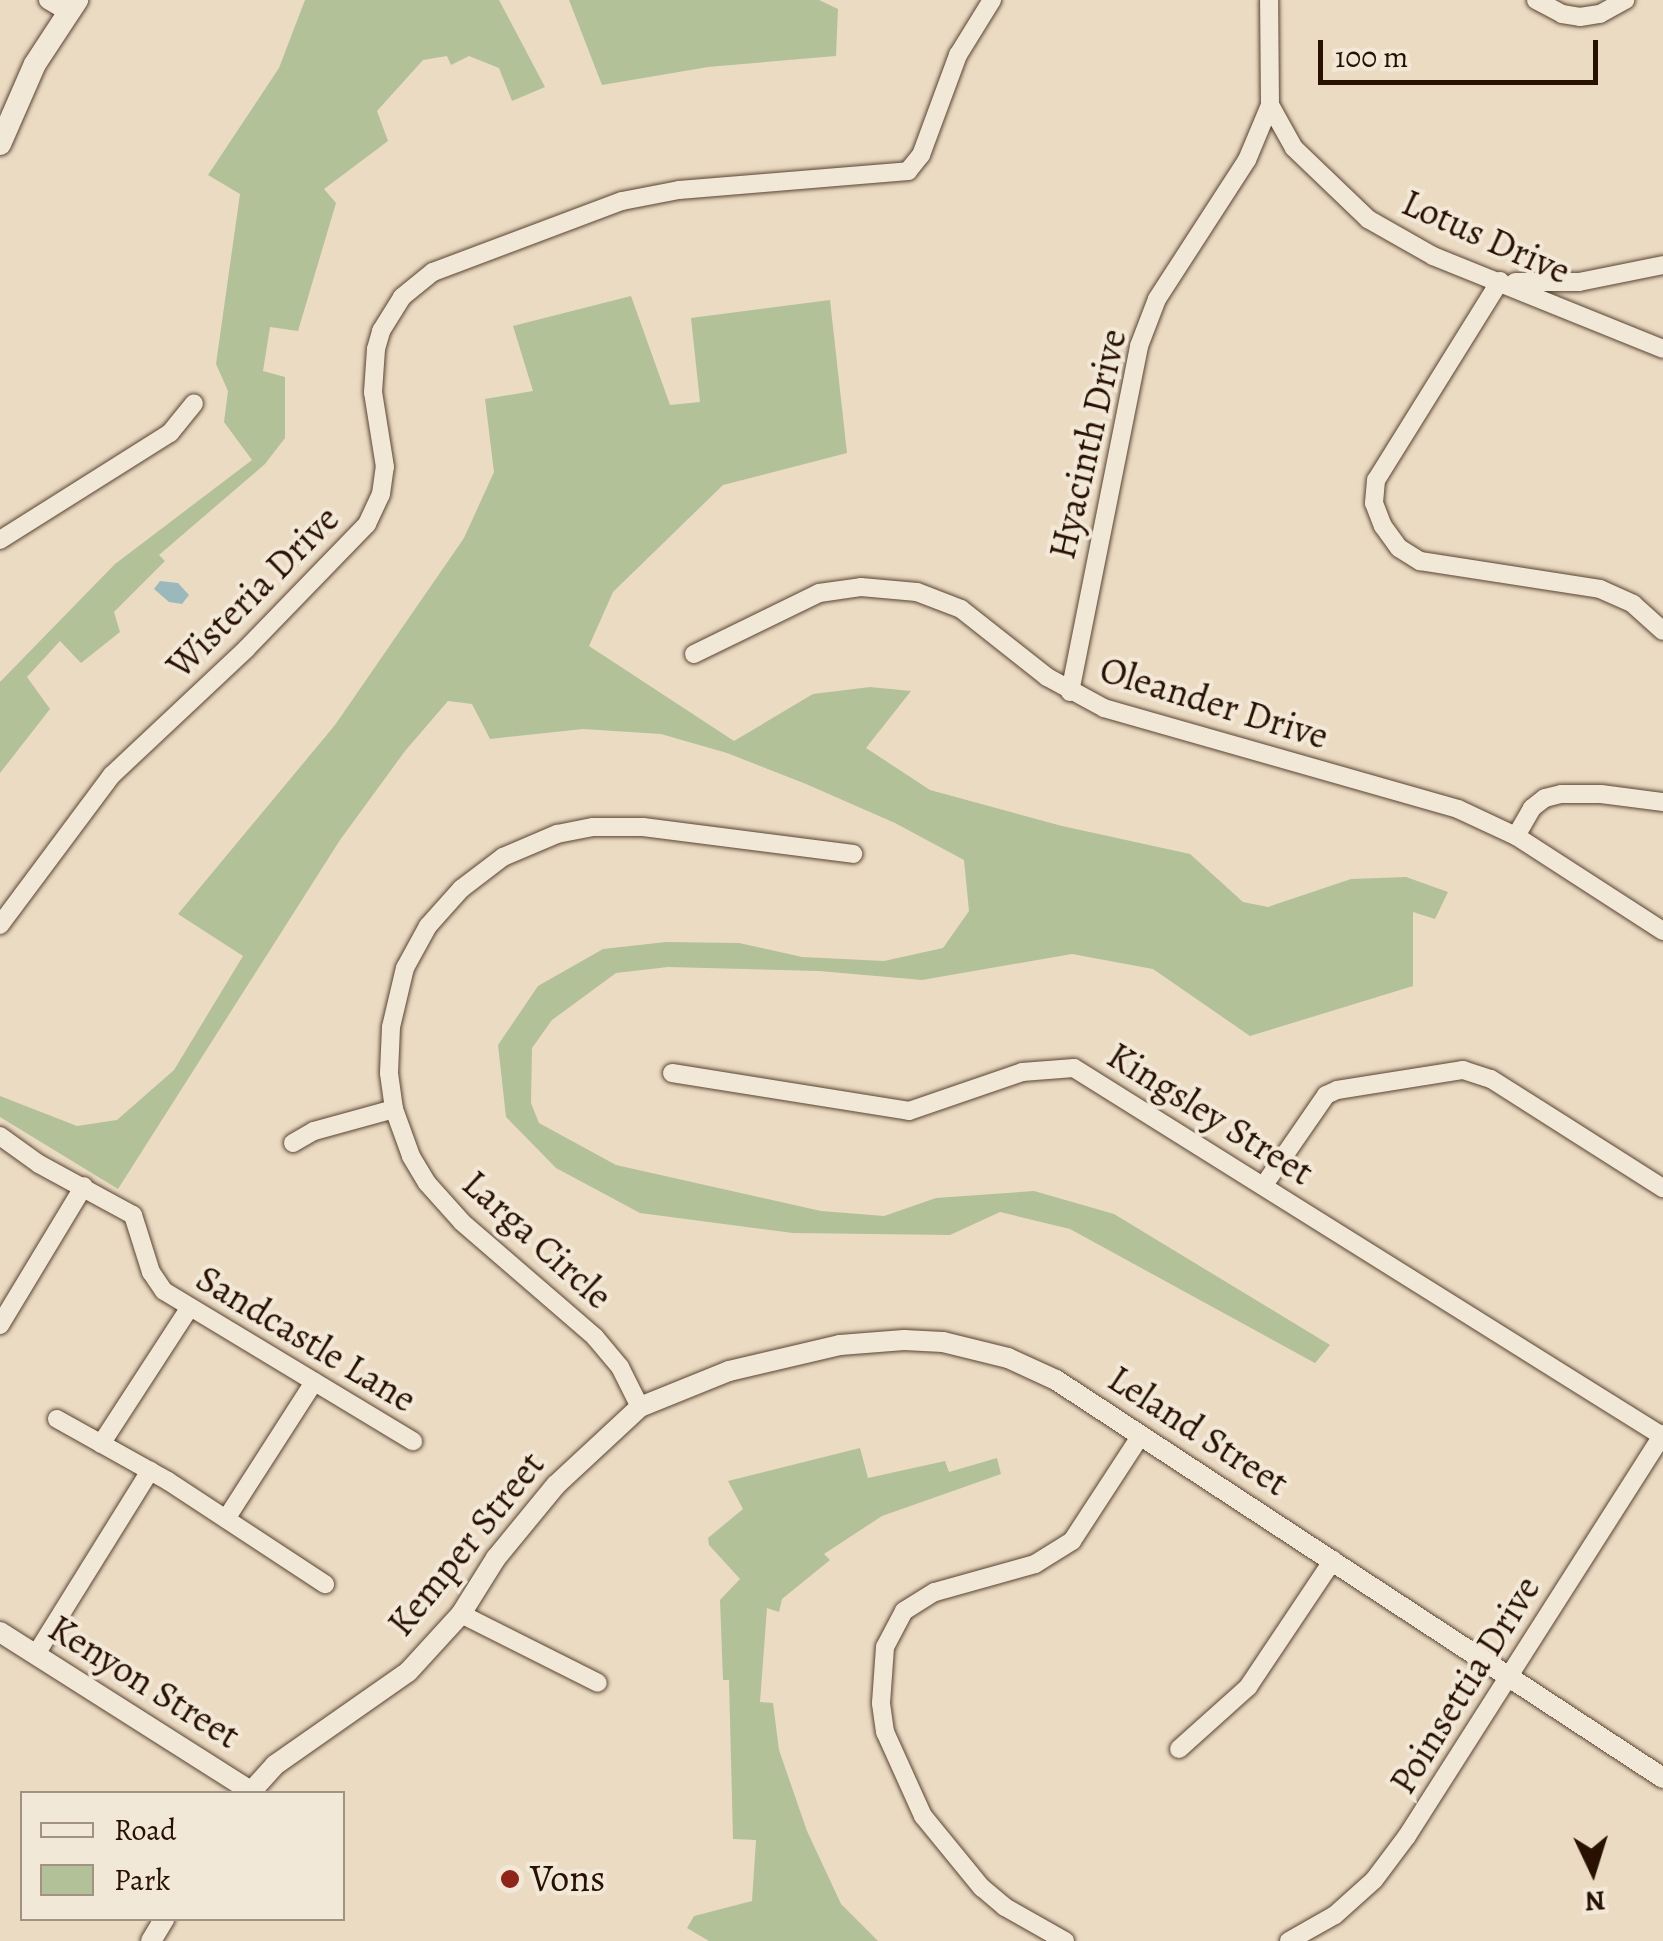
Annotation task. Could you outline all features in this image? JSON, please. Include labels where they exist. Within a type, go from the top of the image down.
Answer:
[{"type":"main road","points":[[0,144],[64,4]]},
{"type":"street","name":"Wisteria Drive","points":[[0,925],[112,776],[246,649],[366,524],[380,494],[386,467],[374,392],[374,360],[381,331],[402,297],[433,272],[622,201],[679,190],[908,171],[921,155],[958,56],[992,0]]},
{"type":"street","name":"Hyacinth Drive","points":[[1070,692],[1139,346],[1157,299],[1247,160],[1270,105],[1269,0]]},
{"type":"street","points":[[1536,0],[1562,14],[1580,17],[1600,14],[1625,0]]},
{"type":"street","name":"Lotus Drive","points":[[1270,105],[1294,148],[1368,219],[1434,256],[1663,349]]},
{"type":"street","points":[[1663,265],[1578,282],[1500,281],[1376,480],[1374,503],[1383,526],[1399,548],[1420,561],[1600,589],[1633,604],[1663,631]]},
{"type":"street","points":[[0,540],[170,434],[194,403]]},
{"type":"street","name":"Oleander Drive","points":[[694,654],[802,598],[838,590],[890,587],[961,608],[1070,692],[1104,708],[1458,810],[1516,836],[1663,930]]},
{"type":"street","points":[[1516,836],[1532,808],[1545,798],[1561,794],[1602,794],[1663,802]]},
{"type":"street","name":"Larga Circle","points":[[640,1408],[620,1366],[595,1337],[462,1222],[427,1183],[394,1109],[389,1046],[405,968],[438,912],[503,857],[558,834],[625,826],[853,854]]},
{"type":"street","name":"Kingsley Street","points":[[672,1073],[909,1111],[1022,1072],[1060,1066],[1074,1068],[1662,1435]]},
{"type":"street","points":[[1264,1185],[1326,1096],[1337,1090],[1463,1070],[1491,1079],[1663,1188]]},
{"type":"street","points":[[293,1143],[314,1131],[394,1109]]},
{"type":"street","name":"Sandcastle Lane","points":[[0,1136],[39,1164],[133,1215],[151,1272],[164,1291],[413,1442]]},
{"type":"street","points":[[0,1324],[84,1186]]},
{"type":"street","points":[[101,1444],[190,1307]]},
{"type":"street","name":"Leland Street","points":[[640,1408],[729,1371],[840,1345],[904,1340],[943,1342],[1008,1358],[1056,1380],[1142,1434],[1663,1778]]},
{"type":"street","points":[[226,1520],[314,1382]]},
{"type":"street","name":"Kemper Street","points":[[251,1791],[275,1765],[408,1672],[461,1614],[496,1558],[556,1485],[640,1408]]},
{"type":"street","points":[[57,1419],[150,1471],[324,1584]]},
{"type":"street","points":[[1065,1941],[1005,1908],[982,1888],[922,1816],[885,1732],[880,1702],[885,1646],[904,1611],[935,1592],[1035,1564],[1072,1541],[1142,1434]]},
{"type":"street","name":"Poinsettia Drive","points":[[1289,1941],[1334,1915],[1374,1880],[1510,1677],[1662,1435]]},
{"type":"street","points":[[36,1654],[150,1471]]},
{"type":"street","points":[[1179,1749],[1248,1686],[1332,1560]]},
{"type":"street","points":[[461,1614],[598,1683]]},
{"type":"street","name":"Kenyon Street","points":[[0,1632],[248,1791]]},
{"type":"green space","points":[[305,0],[499,0],[545,87],[512,101],[499,68],[469,56],[451,65],[447,56],[423,60],[377,111],[388,141],[324,189],[336,203],[298,331],[270,327],[263,371],[285,377],[285,438],[265,464],[159,555],[165,561],[114,612],[120,632],[81,663],[60,641],[27,677],[50,709],[0,773],[0,682],[115,564],[252,460],[224,422],[228,391],[216,364],[240,194],[208,175],[279,68]]},
{"type":"green space","points":[[569,0],[819,0],[838,9],[836,56],[708,67],[602,85]]},
{"type":"green space","points":[[631,296],[670,405],[700,402],[691,318],[830,300],[847,453],[723,485],[613,592],[589,646],[734,741],[813,694],[870,687],[911,691],[866,748],[930,790],[1062,826],[1190,854],[1243,902],[1268,907],[1351,879],[1406,877],[1448,892],[1435,919],[1413,912],[1413,986],[1250,1036],[1153,969],[1072,954],[922,980],[819,971],[668,967],[616,973],[552,1020],[532,1048],[531,1103],[539,1123],[616,1165],[821,1211],[884,1216],[936,1198],[1034,1191],[1114,1214],[1330,1345],[1315,1363],[1070,1229],[1000,1212],[950,1235],[793,1233],[640,1213],[556,1168],[506,1117],[498,1045],[538,986],[603,949],[666,942],[739,943],[802,957],[884,961],[943,948],[969,911],[964,860],[895,823],[806,784],[727,753],[661,734],[583,729],[490,739],[472,704],[448,701],[405,751],[340,840],[118,1189],[0,1117],[0,1096],[77,1126],[117,1120],[174,1070],[243,956],[178,914],[335,725],[464,538],[494,472],[485,399],[533,391],[513,326]]},
{"type":"green space","points":[[860,1448],[868,1478],[945,1461],[949,1472],[997,1458],[1001,1474],[882,1516],[824,1554],[830,1560],[782,1599],[779,1612],[767,1608],[760,1702],[773,1703],[779,1750],[807,1831],[841,1904],[878,1941],[709,1941],[687,1928],[694,1916],[752,1901],[756,1840],[733,1839],[729,1680],[723,1680],[720,1600],[740,1579],[709,1545],[708,1538],[743,1509],[728,1481]]},
{"type":"water","points":[[160,581],[178,583],[189,595],[182,604],[169,602],[154,589]]},
{"type":"place","name":"Vons","points":[[510,1879]]}]
